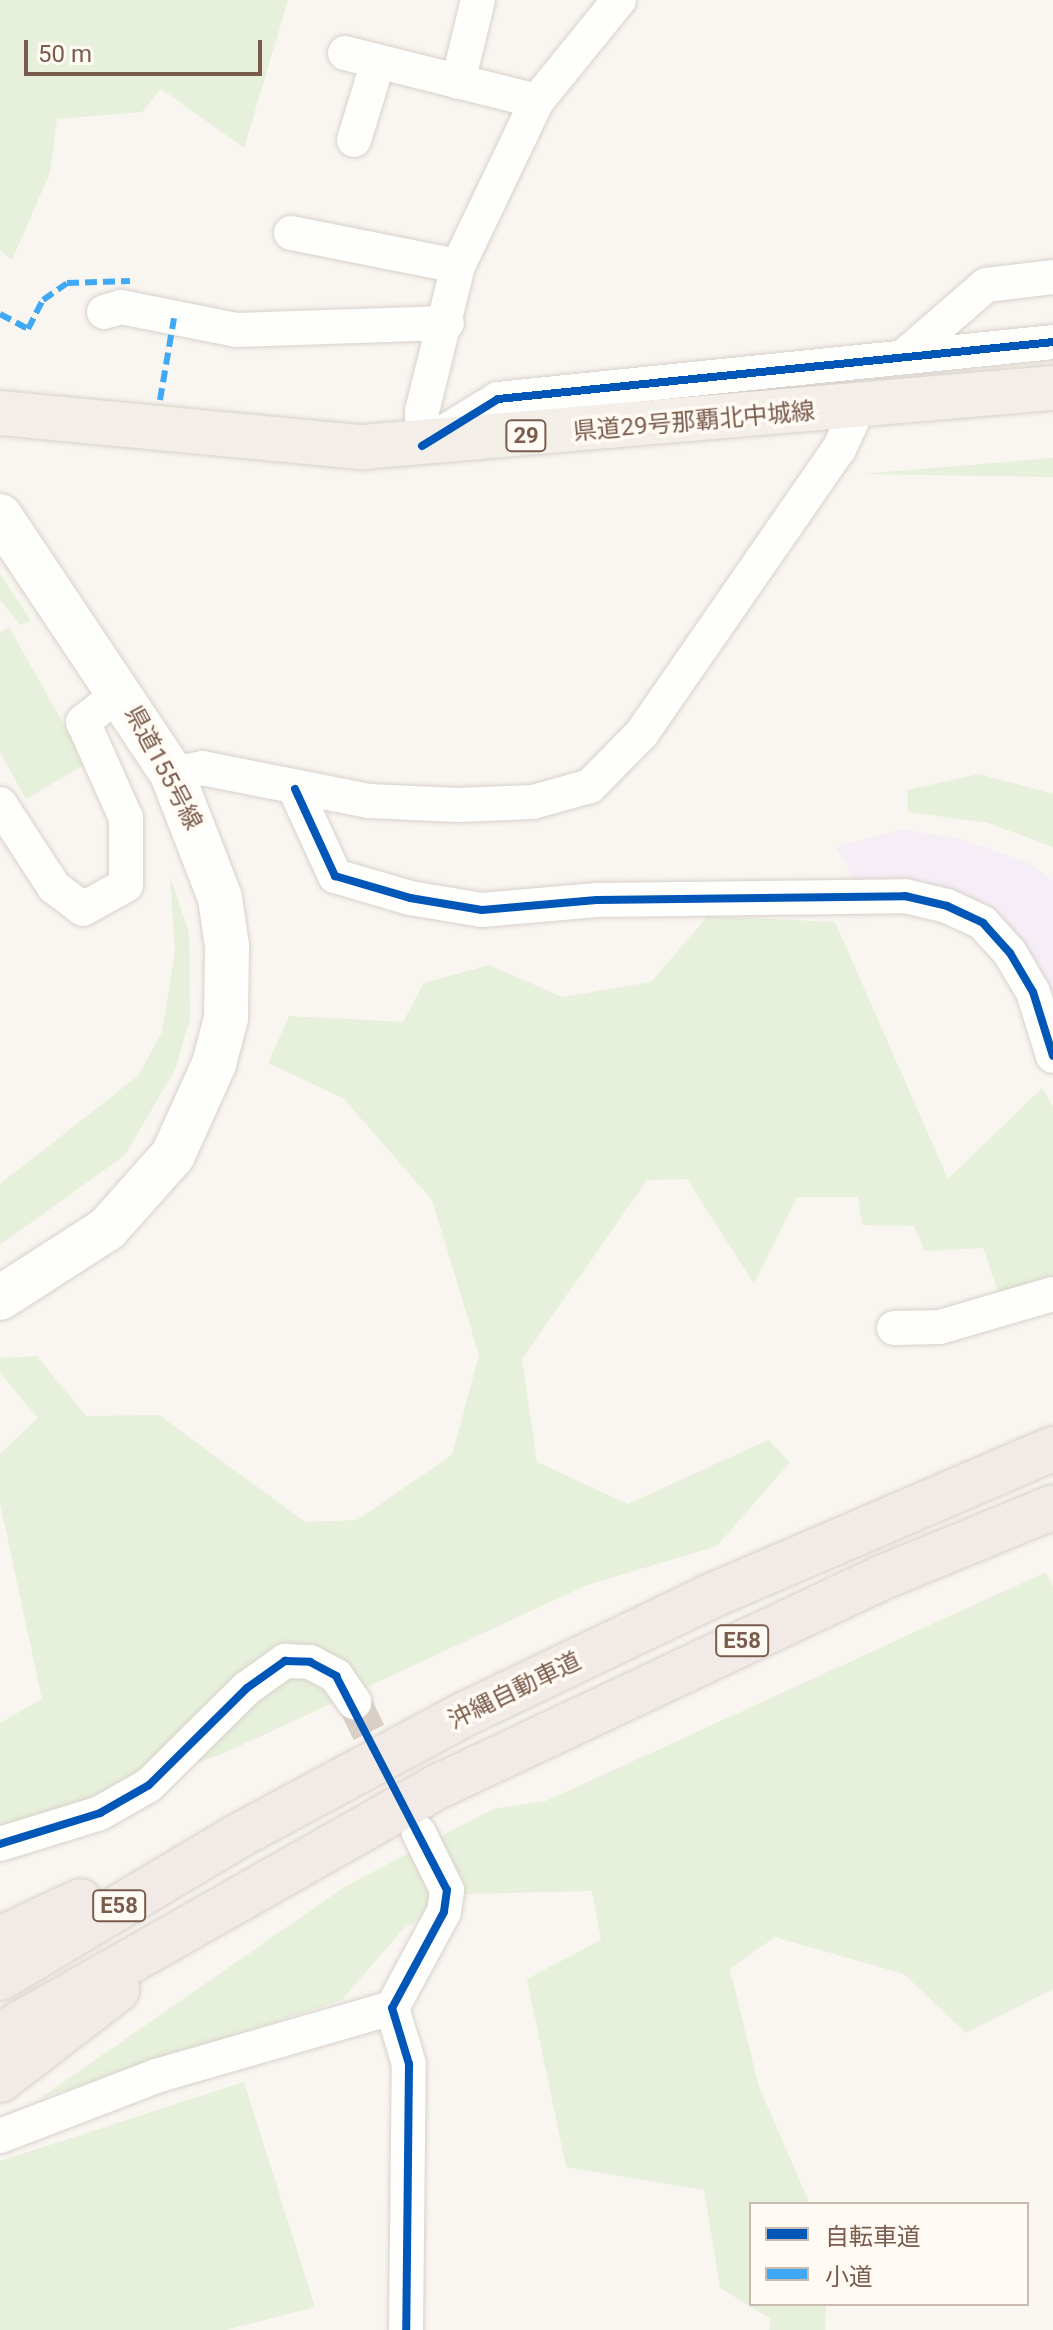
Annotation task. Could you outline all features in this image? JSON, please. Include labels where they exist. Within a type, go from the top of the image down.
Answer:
[{"type":"highway","name":"沖縄自動車道","points":[[0,1978],[240,1835],[463,1715],[711,1596],[1053,1449]]},
{"type":"highway","name":"E58","points":[[0,2035],[236,1897],[606,1704],[1053,1507]]},
{"type":"highway","points":[[0,1939],[240,1835]]},
{"type":"highway","points":[[0,2080],[236,1897]]},
{"type":"main road","name":"県道29号那覇北中城線","points":[[0,413],[292,446],[422,446],[1053,388]]},
{"type":"main road","name":"県道155号線","points":[[0,516],[121,692],[172,774],[220,898],[227,946],[226,1018],[214,1064],[198,1108],[145,1192],[65,1262],[0,1298]]},
{"type":"street","points":[[458,82],[478,0]]},
{"type":"street","points":[[422,446],[422,412],[447,323],[458,266],[537,101],[619,0]]},
{"type":"street","points":[[345,53],[537,101]]},
{"type":"street","points":[[354,140],[378,62]]},
{"type":"street","points":[[291,233],[458,266]]},
{"type":"street","points":[[904,356],[986,285],[1053,277]]},
{"type":"street","points":[[104,312],[121,307],[236,330],[447,323]]},
{"type":"street","points":[[422,446],[498,399],[1053,342]]},
{"type":"street","points":[[172,774],[202,768],[295,789],[457,805],[533,802],[590,786],[642,733],[839,449],[858,408]]},
{"type":"street","points":[[0,804],[54,887],[83,909],[126,885],[126,818],[83,722],[121,692]]},
{"type":"street","points":[[295,789],[335,876],[410,898],[482,910],[597,900],[905,896],[947,906],[983,923],[1010,953],[1033,992],[1053,1056]]},
{"type":"street","points":[[894,1328],[940,1327],[1053,1294]]},
{"type":"street","points":[[0,1844],[100,1813],[149,1785],[247,1688],[285,1661],[310,1662],[336,1676],[354,1702]]},
{"type":"street","points":[[406,2330],[409,2064],[392,2008],[444,1912],[447,1890],[419,1833]]},
{"type":"street","points":[[0,2136],[156,2076],[392,2008]]},
{"type":"shaded area","points":[[903,829],[964,840],[1031,864],[1053,881],[1053,1018],[1023,948],[859,888],[836,847]]},
{"type":"green space","points":[[0,0],[288,0],[244,148],[161,89],[142,112],[57,119],[50,173],[12,260],[0,250]]},
{"type":"green space","points":[[1053,458],[1053,477],[862,474]]},
{"type":"green space","points":[[0,574],[31,621],[20,625],[0,600]]},
{"type":"green space","points":[[9,627],[86,764],[26,799],[0,752],[0,633]]},
{"type":"green space","points":[[979,774],[1053,794],[1053,847],[988,823],[908,812],[907,790]]},
{"type":"green space","points":[[170,876],[189,932],[190,1019],[175,1070],[125,1155],[0,1245],[0,1184],[138,1076],[162,1032],[175,951]]},
{"type":"green space","points":[[708,916],[835,922],[948,1179],[1042,1088],[1053,1107],[1053,1282],[1000,1297],[983,1248],[925,1251],[914,1226],[862,1225],[858,1197],[797,1197],[754,1284],[687,1179],[647,1180],[522,1359],[537,1462],[628,1504],[768,1440],[790,1462],[717,1546],[587,1585],[220,1755],[0,1828],[0,1723],[42,1699],[0,1503],[0,1454],[38,1418],[0,1373],[0,1358],[37,1356],[86,1416],[159,1415],[305,1522],[357,1520],[452,1455],[479,1355],[432,1200],[343,1098],[268,1063],[289,1016],[403,1022],[424,983],[489,965],[562,997],[651,982]]},
{"type":"green space","points":[[1046,1572],[1053,1587],[1053,1989],[966,2033],[904,1974],[775,1937],[730,1969],[759,2087],[809,2202],[749,2202],[749,2306],[720,2288],[704,2190],[566,2167],[527,1979],[601,1940],[592,1891],[463,1894],[403,1929],[342,2000],[39,2099],[346,1886],[493,1809],[546,1801]]},
{"type":"green space","points":[[244,2082],[315,2307],[226,2330],[0,2330],[0,2161]]},
{"type":"green space","points":[[750,2306],[826,2306],[825,2330],[769,2330],[771,2319]]},
{"type":"tunnel","points":[[354,1702],[415,1826]]},
{"type":"marked path","points":[[0,314],[28,329],[43,300],[67,283],[130,281]]},
{"type":"marked path","points":[[160,400],[174,318]]},
{"type":"cycle path","points":[[422,446],[498,399],[1053,342]]},
{"type":"cycle path","points":[[295,789],[335,876],[410,898],[482,910],[597,900],[905,896],[947,906],[983,923],[1010,953],[1033,992],[1053,1056]]},
{"type":"cycle path","points":[[0,1844],[100,1813],[149,1785],[247,1688],[285,1661],[310,1662],[336,1676],[447,1890],[444,1912],[392,2008],[409,2064],[406,2330]]}]
